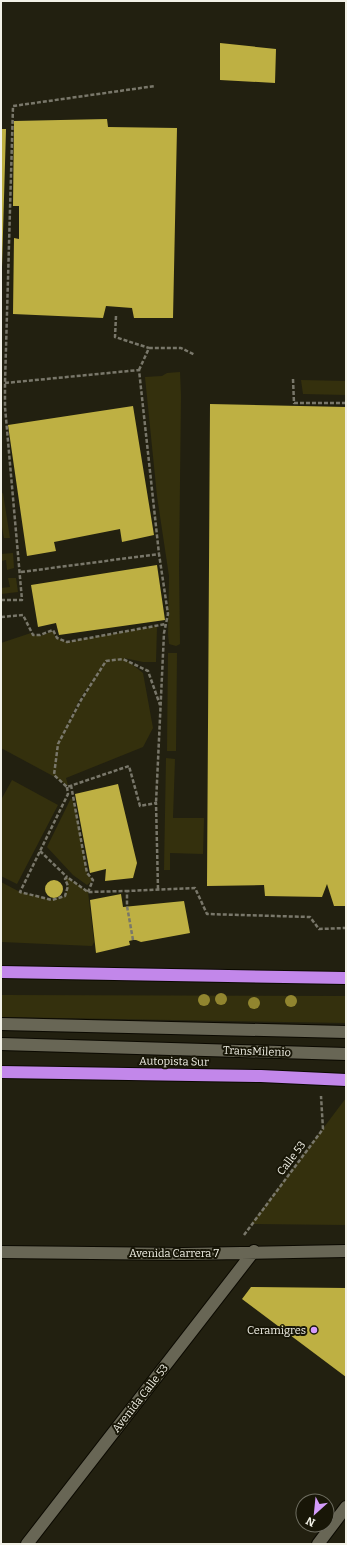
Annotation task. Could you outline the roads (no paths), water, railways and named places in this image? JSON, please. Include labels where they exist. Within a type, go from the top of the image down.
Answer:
[{"type":"highway","points":[[1,972],[346,978]]},
{"type":"highway","name":"Autopista Sur","points":[[1,1072],[320,1078],[346,1080]]},
{"type":"street","name":"TransMilenio","points":[[1,1024],[346,1032]]},
{"type":"street","name":"TransMilenio","points":[[1,1044],[346,1054]]},
{"type":"street","name":"Avenida Carrera 7","points":[[1,1252],[183,1254],[346,1251]]},
{"type":"street","name":"Avenida Calle 53","points":[[27,1544],[254,1252]]},
{"type":"street","points":[[318,1544],[346,1507]]},
{"type":"place","name":"Ceramigres","points":[[314,1330]]}]
